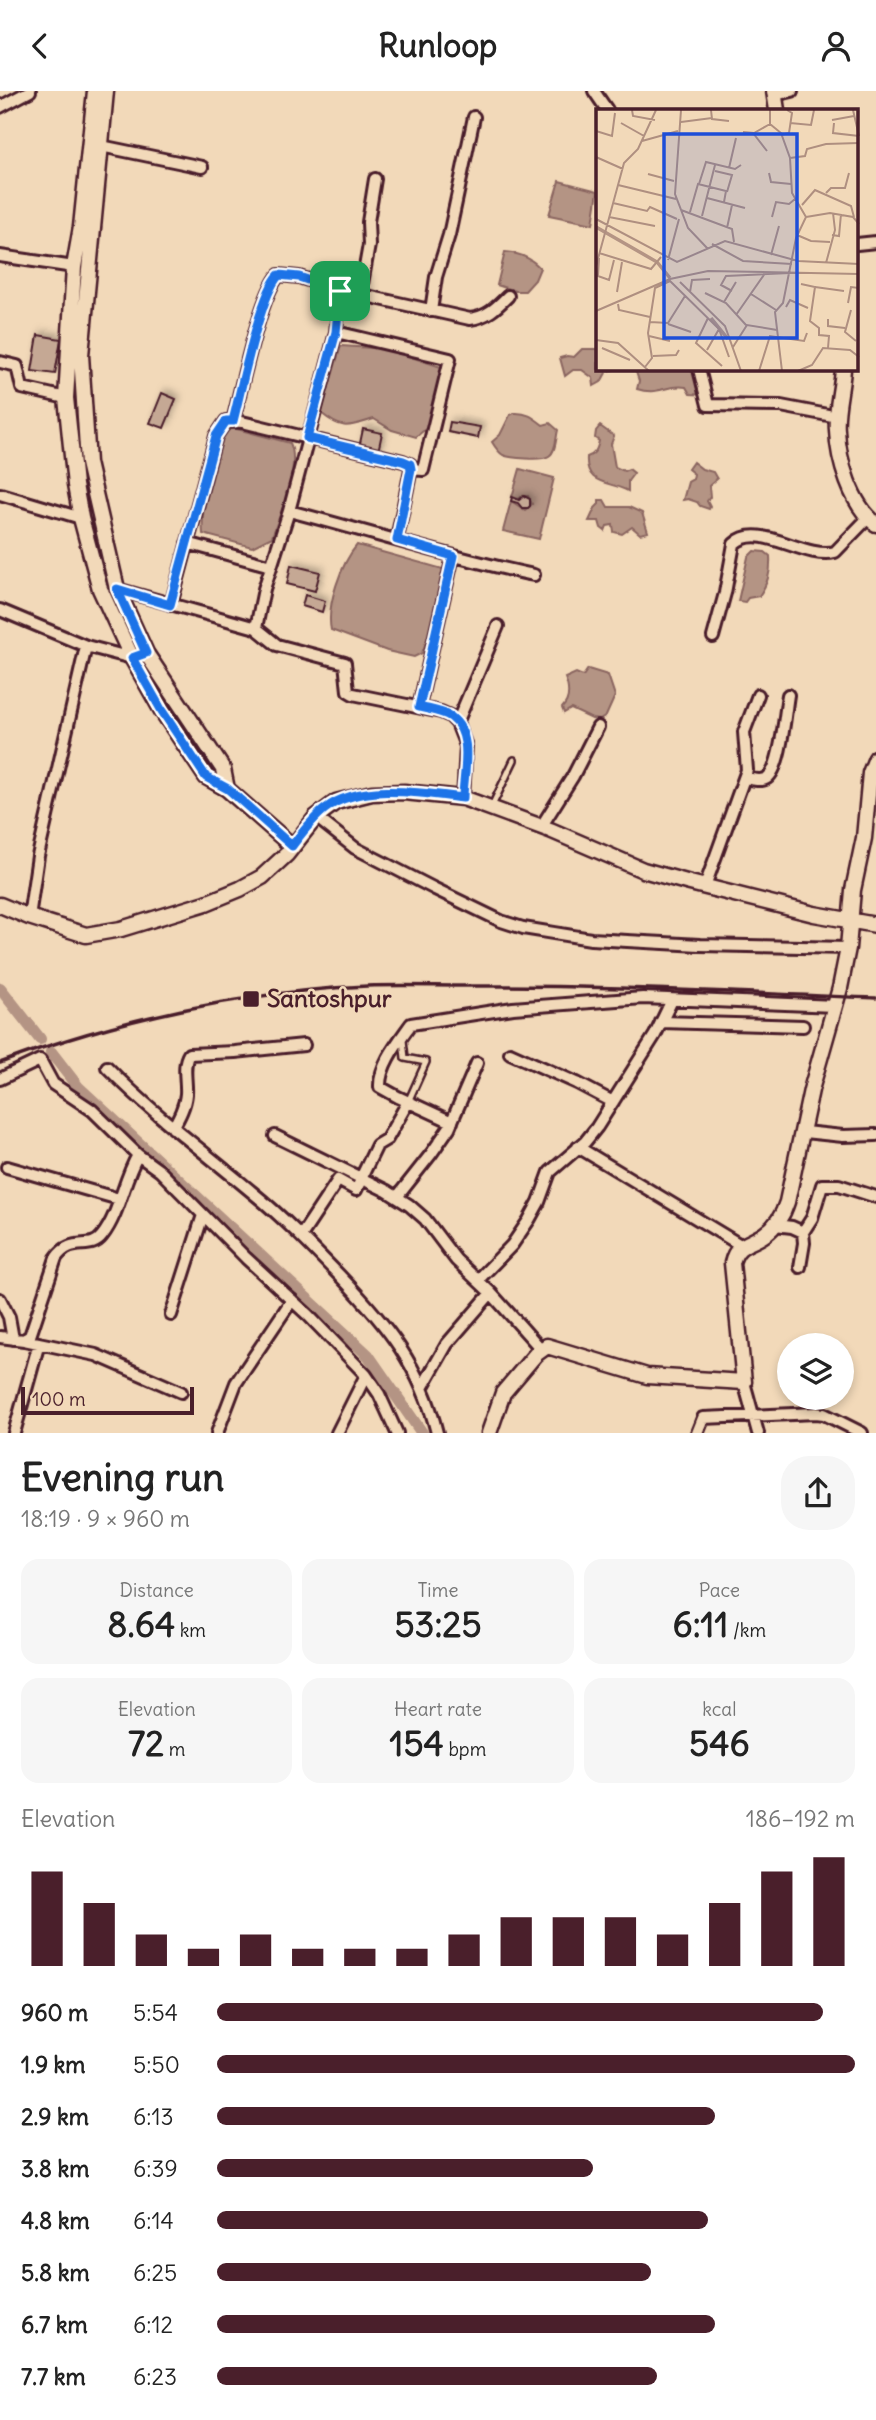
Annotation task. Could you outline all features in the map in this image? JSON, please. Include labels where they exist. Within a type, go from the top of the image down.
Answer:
[{"type":"street","points":[[0,107],[30,91]]},
{"type":"street","points":[[95,91],[81,227],[74,267],[66,398],[81,518],[100,589],[139,656],[223,769],[228,789],[292,846]]},
{"type":"street","points":[[106,91],[86,293],[81,375],[88,463],[117,589],[139,656]]},
{"type":"street","points":[[594,91],[606,109]]},
{"type":"street","points":[[776,99],[792,91]]},
{"type":"street","points":[[431,311],[436,277],[449,235],[474,117]]},
{"type":"street","points":[[101,146],[202,167]]},
{"type":"street","points":[[360,295],[369,246],[368,222],[375,179]]},
{"type":"street","points":[[858,244],[876,242]]},
{"type":"street","points":[[0,256],[74,267]]},
{"type":"street","points":[[233,421],[262,311],[279,275],[299,277],[340,291],[470,319],[481,318],[492,312],[508,296]]},
{"type":"street","points":[[256,628],[336,332],[340,291]]},
{"type":"street","points":[[336,332],[450,359],[423,470],[411,469]]},
{"type":"street","points":[[0,362],[17,366],[22,388],[66,398]]},
{"type":"street","points":[[700,371],[708,405],[781,406],[838,417]]},
{"type":"street","points":[[713,637],[734,544],[744,536],[760,536],[818,554],[829,554],[872,521],[854,494],[846,475],[838,440],[836,427],[843,371]]},
{"type":"street","points":[[170,605],[216,436],[226,421],[410,464],[397,540]]},
{"type":"street","points":[[0,494],[81,518]]},
{"type":"street","points":[[289,511],[534,575]]},
{"type":"street","points":[[187,543],[271,566]]},
{"type":"street","points":[[419,707],[453,556]]},
{"type":"street","points":[[117,589],[256,628],[277,645],[345,663],[348,691],[354,694],[450,716],[457,723],[466,746],[463,798]]},
{"type":"street","points":[[0,610],[86,646],[139,656]]},
{"type":"street","points":[[457,723],[498,626]]},
{"type":"street","points":[[29,917],[38,856],[86,646]]},
{"type":"street","points":[[705,886],[745,778],[747,761],[744,732],[758,695]]},
{"type":"street","points":[[745,778],[764,779],[769,777],[774,768],[788,695]]},
{"type":"street","points":[[541,827],[573,776],[598,727]]},
{"type":"street","points":[[758,1433],[744,1381],[732,1263],[734,1253],[775,1225],[783,1215],[787,1202],[811,1090],[848,948],[850,919],[872,794],[870,773],[876,758]]},
{"type":"street","points":[[0,905],[86,935],[121,929],[240,890],[262,877],[287,854],[316,817],[336,803],[372,793],[404,792],[463,798],[643,870],[814,913],[876,925]]},
{"type":"street","points":[[316,817],[355,848],[435,890],[501,921],[523,928],[591,939],[699,945],[848,948]]},
{"type":"street","points":[[452,1122],[383,1089],[380,1083],[393,1049],[411,1024],[513,1008],[643,998],[835,1006]]},
{"type":"street","points":[[478,1280],[512,1245],[529,1220],[550,1172],[597,1127],[672,1000]]},
{"type":"street","points":[[661,1022],[803,1026]]},
{"type":"street","points":[[173,1128],[186,1095],[186,1061],[189,1053],[235,1052],[304,1045]]},
{"type":"street","points":[[510,1053],[613,1102]]},
{"type":"street","points":[[0,1079],[40,1060],[53,1084],[92,1110],[138,1155],[160,1171],[366,1375],[379,1394],[397,1433]]},
{"type":"street","points":[[397,1197],[452,1122],[477,1063]]},
{"type":"street","points":[[107,1067],[137,1098],[254,1193],[302,1236],[375,1312],[404,1352],[431,1409],[437,1433]]},
{"type":"street","points":[[302,1236],[338,1180],[356,1190],[377,1145],[387,1139],[408,1102]]},
{"type":"street","points":[[804,1132],[843,1136],[876,1135]]},
{"type":"street","points":[[275,1136],[397,1197],[425,1219],[456,1260],[491,1293],[541,1349]]},
{"type":"street","points":[[578,1147],[742,1246]]},
{"type":"street","points":[[19,1340],[30,1336],[56,1258],[62,1249],[93,1244],[102,1237],[138,1155]]},
{"type":"street","points":[[7,1167],[119,1199]]},
{"type":"street","points":[[800,1267],[803,1233],[812,1218],[822,1185],[839,1185],[876,1196]]},
{"type":"street","points":[[171,1315],[203,1215]]},
{"type":"street","points":[[775,1225],[792,1227],[803,1233]]},
{"type":"street","points":[[422,1388],[447,1344],[491,1293]]},
{"type":"street","points":[[0,1299],[19,1340]]},
{"type":"street","points":[[217,1433],[236,1383],[292,1300]]},
{"type":"street","points":[[0,1338],[96,1355],[181,1392]]},
{"type":"street","points":[[14,1433],[39,1343]]},
{"type":"street","points":[[489,1433],[503,1393],[541,1349],[547,1346],[647,1376],[744,1381]]},
{"type":"street","points":[[337,1433],[366,1375]]},
{"type":"street","points":[[696,1433],[703,1418],[816,1413],[824,1414],[862,1433]]},
{"type":"lane","points":[[491,808],[514,760]]},
{"type":"lane","points":[[402,1036],[405,1058],[426,1062],[408,1102]]},
{"type":"shaded area","points":[[559,181],[596,190],[593,224],[549,215]]},
{"type":"shaded area","points":[[505,252],[533,261],[540,268],[535,280],[525,291],[497,285]]},
{"type":"shaded area","points":[[341,346],[387,349],[441,367],[429,426],[416,437],[392,430],[374,419],[346,426],[335,423],[321,413]]},
{"type":"shaded area","points":[[582,349],[596,349],[596,371],[607,371],[601,382],[594,386],[593,378],[582,370],[573,370],[565,376],[560,358],[574,357]]},
{"type":"shaded area","points":[[636,371],[701,371],[707,395],[690,394],[686,387],[645,391],[637,389],[639,381]]},
{"type":"shaded area","points":[[510,415],[527,415],[543,425],[550,423],[558,430],[554,448],[549,456],[526,459],[503,455],[498,451],[492,442],[500,435]]},
{"type":"shaded area","points":[[600,426],[614,436],[611,444],[615,467],[624,471],[629,469],[634,473],[628,481],[628,491],[600,481],[590,473],[587,457],[596,449],[599,441],[595,438],[596,431]]},
{"type":"shaded area","points":[[233,428],[290,443],[293,453],[288,490],[272,537],[252,547],[203,534],[209,482],[225,432]]},
{"type":"shaded area","points":[[693,462],[702,469],[713,472],[717,479],[709,486],[709,509],[697,502],[683,500],[688,482],[693,479],[694,474],[688,469]]},
{"type":"shaded area","points":[[520,469],[554,478],[539,539],[503,531],[511,501],[525,510],[532,504],[528,496],[519,499],[512,497]]},
{"type":"shaded area","points":[[599,500],[604,500],[608,507],[629,507],[642,513],[648,532],[640,534],[632,527],[622,534],[614,532],[613,525],[607,526],[605,531],[599,521],[589,521]]},
{"type":"shaded area","points":[[357,545],[443,569],[446,574],[441,600],[422,653],[414,657],[387,651],[331,630],[331,609],[336,586],[345,563]]},
{"type":"shaded area","points":[[754,551],[765,552],[770,556],[765,587],[759,596],[748,598],[745,602],[738,601],[748,557]]},
{"type":"shaded area","points":[[588,669],[608,675],[615,696],[606,716],[600,720],[571,709],[564,713],[562,708],[568,694],[565,678],[576,673],[583,676]]},
{"type":"building","points":[[38,335],[61,339],[55,374],[32,371]]},
{"type":"building","points":[[162,393],[176,399],[164,428],[150,423]]},
{"type":"building","points":[[450,422],[480,427],[478,438],[448,432]]},
{"type":"building","points":[[363,429],[382,433],[378,452],[359,448]]},
{"type":"building","points":[[524,496],[530,499],[528,508],[522,508],[511,501],[512,497],[519,500]]},
{"type":"building","points":[[291,565],[320,572],[315,591],[287,584]]},
{"type":"building","points":[[305,595],[325,601],[322,612],[302,606]]},
{"type":"waterway","points":[[0,988],[40,1039]]},
{"type":"waterway","points":[[51,1052],[78,1087],[368,1355],[422,1433]]},
{"type":"railway","points":[[0,1063],[89,1033],[180,1010],[320,989],[367,986],[570,987],[876,998]]},
{"type":"place","name":"Santoshpur","points":[[251,999]]},
{"type":"route","points":[[279,275],[299,277],[340,291],[336,332],[307,438],[410,464],[397,540],[453,556],[419,707],[441,712],[457,723],[466,746],[466,767],[463,798],[404,792],[372,793],[350,798],[326,808],[292,846],[228,789],[206,777],[162,711],[132,658],[146,653],[117,589],[170,605],[216,436],[226,421],[233,421],[262,311],[275,280],[279,275]]}]
